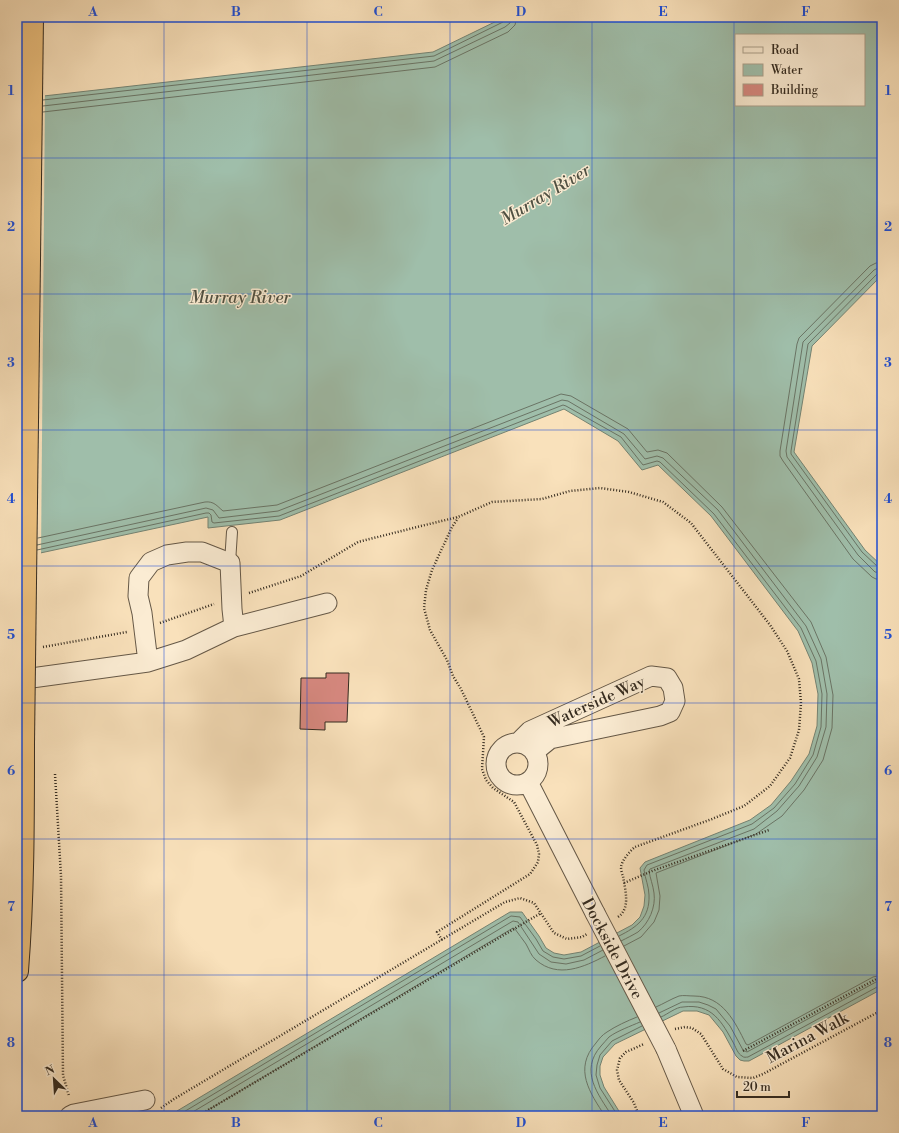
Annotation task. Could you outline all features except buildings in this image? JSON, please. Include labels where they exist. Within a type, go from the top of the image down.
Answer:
[{"type":"highway","points":[[17,971],[22,889],[32,17]]},
{"type":"street","points":[[148,662],[142,613],[138,596],[139,578],[151,562],[167,555],[187,552],[202,552],[230,563],[231,599],[234,627]]},
{"type":"street","points":[[17,680],[148,662],[186,650],[234,627],[327,603]]},
{"type":"street","name":"Waterside Way","points":[[651,676],[667,678],[673,688],[675,700],[670,712],[660,716],[550,739],[526,747],[530,731],[651,676]]},
{"type":"street","points":[[508,745],[526,747],[538,763],[536,774],[528,782],[517,785],[506,782],[498,774],[496,763],[499,753],[508,745]]},
{"type":"street","name":"Dockside Drive","points":[[528,782],[666,1049],[694,1116]]},
{"type":"street","points":[[72,1115],[142,1108]]},
{"type":"lane","points":[[17,47],[40,17]]},
{"type":"lane","points":[[230,563],[232,532]]},
{"type":"path","points":[[39,648],[144,629],[301,576],[358,542],[458,518],[492,502],[542,499],[570,491],[600,488],[629,492],[663,502]]},
{"type":"path","points":[[442,940],[437,932],[530,874],[538,862],[539,854],[537,845],[514,802],[493,788],[486,780],[482,769],[484,737],[461,689],[453,676],[447,660],[430,630],[424,608],[426,590],[432,570],[458,518]]},
{"type":"path","points":[[55,774],[61,876],[63,1075],[72,1115]]},
{"type":"path","points":[[624,883],[652,871],[769,830]]},
{"type":"path","points":[[198,1116],[541,913]]},
{"type":"path","points":[[744,1052],[882,976]]},
{"type":"path","name":"Marina Walk","points":[[673,1030],[686,1027],[692,1028],[701,1034],[723,1069],[737,1077],[753,1078],[882,1010]]},
{"type":"path","points":[[639,1116],[634,1103],[619,1080],[617,1070],[620,1058],[626,1052],[646,1042]]},
{"type":"water","name":"Murray River","points":[[505,17],[882,17],[882,275],[812,346],[794,452],[865,550],[882,566],[882,989],[749,1061],[740,1060],[736,1056],[723,1032],[709,1015],[697,1011],[683,1011],[615,1044],[603,1057],[600,1066],[600,1075],[604,1087],[622,1116],[172,1116],[177,1111],[510,912],[522,912],[546,948],[554,953],[564,955],[581,952],[632,925],[640,917],[644,906],[645,895],[640,868],[645,862],[750,820],[771,805],[791,781],[809,754],[817,726],[818,694],[812,663],[798,631],[711,516],[658,465],[642,470],[618,441],[564,409],[280,520],[208,528],[208,517],[17,558],[17,99],[433,52]]},
{"type":"pier","points":[[45,94],[41,555],[17,560],[17,97]]}]
